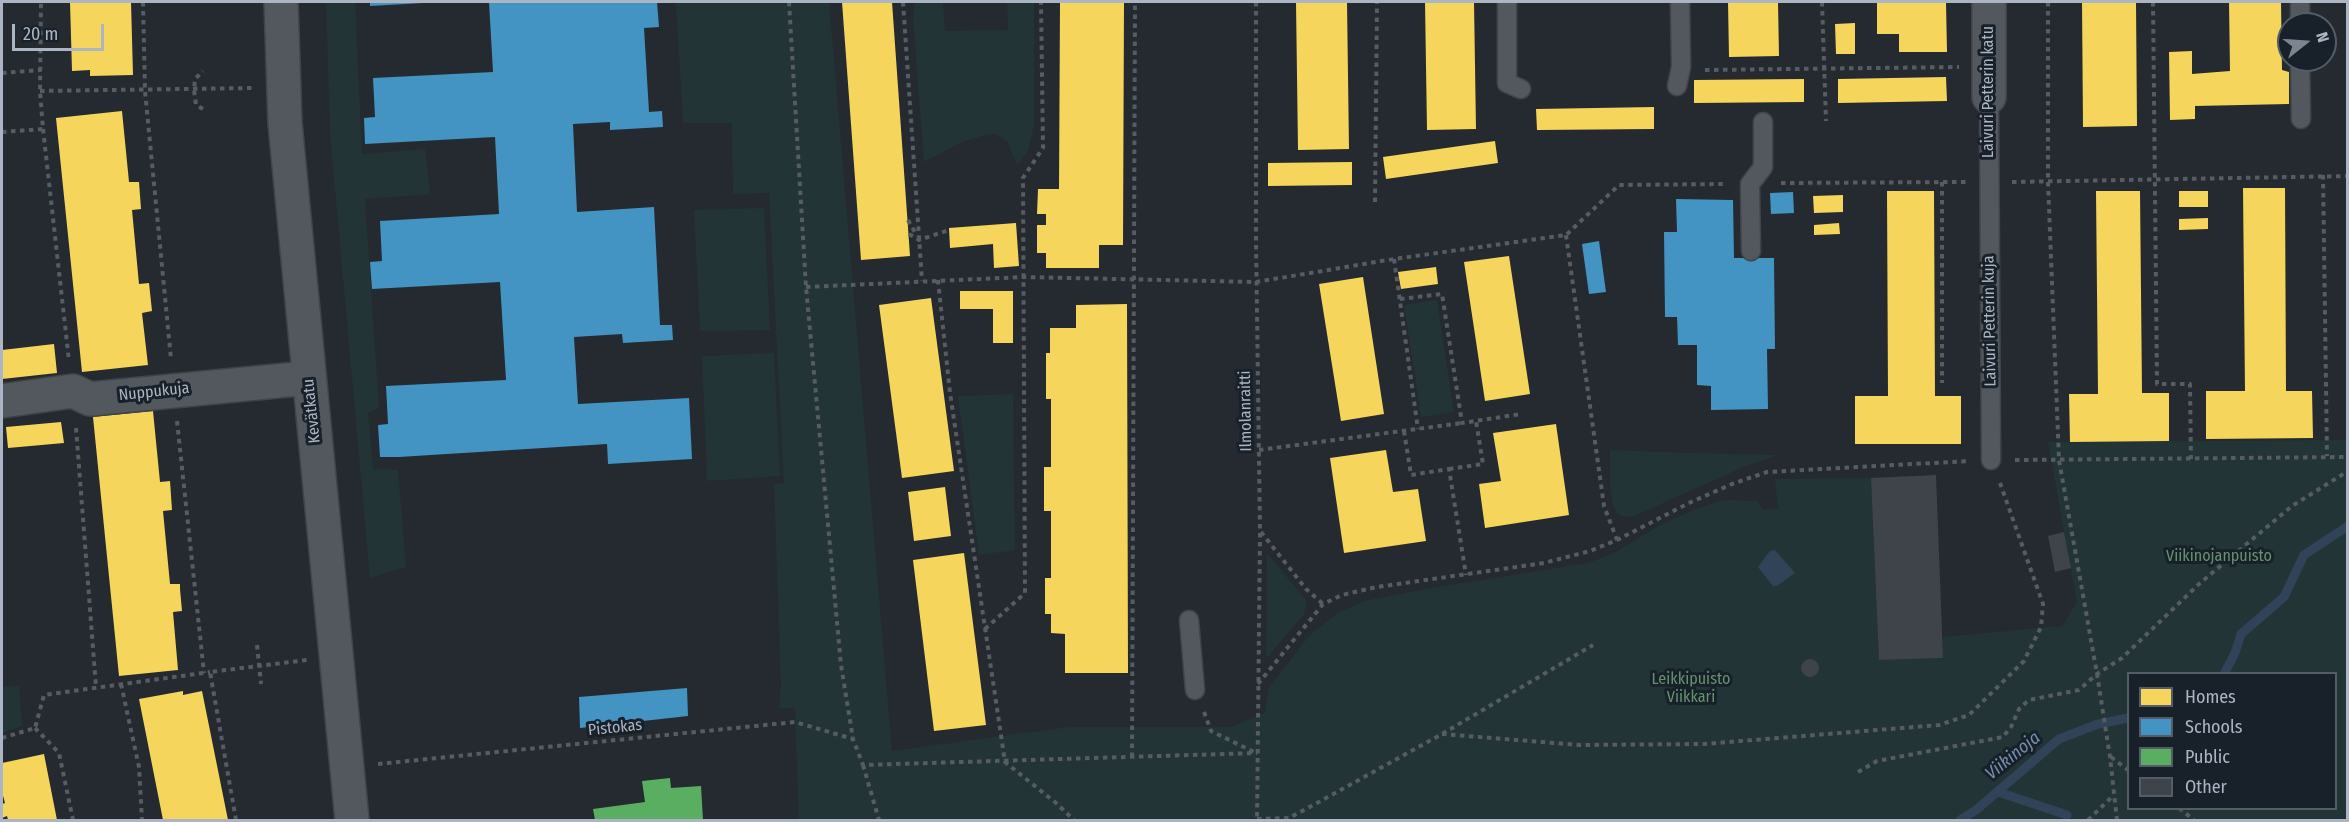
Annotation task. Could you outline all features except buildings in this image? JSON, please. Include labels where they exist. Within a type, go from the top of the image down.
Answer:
[{"type":"street","name":"Kevätkatu","points":[[281,2],[285,123],[352,820]]},
{"type":"street","name":"Laivuri Petterin katu","points":[[1989,2],[1989,82]]},
{"type":"street","name":"Nuppukuja","points":[[2,401],[73,391],[90,399],[309,378]]},
{"type":"lane","points":[[1507,2],[1507,83],[1521,89]]},
{"type":"lane","points":[[1679,78],[1680,2]]},
{"type":"lane","points":[[2300,72],[2301,119]]},
{"type":"lane","name":"Laivuri Petterin katu","points":[[1989,82],[1989,182]]},
{"type":"lane","points":[[1751,250],[1750,184],[1764,167],[1763,122]]},
{"type":"lane","name":"Laivuri Petterin kuja","points":[[1989,182],[1991,460]]},
{"type":"lane","points":[[1189,620],[1195,690]]},
{"type":"path","points":[[41,2],[40,91],[43,129],[73,391],[96,687]]},
{"type":"path","points":[[143,2],[146,91],[174,390],[207,673],[236,820]]},
{"type":"path","points":[[789,2],[806,287],[841,665],[853,739],[879,820]]},
{"type":"path","points":[[903,2],[922,280]]},
{"type":"path","points":[[985,629],[1025,593],[1023,178],[1043,148],[1041,2]]},
{"type":"path","points":[[1132,757],[1136,278],[1135,2]]},
{"type":"path","name":"Ilmolanraitti","points":[[1256,2],[1260,531],[1257,820]]},
{"type":"path","points":[[1375,202],[1377,2]]},
{"type":"path","points":[[1822,2],[1826,121]]},
{"type":"path","points":[[2048,2],[2048,182],[2059,460],[2097,674],[2117,820]]},
{"type":"path","points":[[2153,2],[2157,384],[2190,384],[2191,459]]},
{"type":"path","points":[[1679,78],[1824,68],[1989,82]]},
{"type":"path","points":[[2,73],[41,70]]},
{"type":"path","points":[[203,70],[195,79],[194,90],[196,105],[203,109]]},
{"type":"path","points":[[40,91],[137,88],[146,91],[260,87]]},
{"type":"path","points":[[2,132],[43,129]]},
{"type":"path","points":[[2323,175],[2326,456]]},
{"type":"path","points":[[1942,182],[1942,383]]},
{"type":"path","points":[[908,220],[919,240]]},
{"type":"path","points":[[909,234],[919,240],[950,230]]},
{"type":"path","points":[[1566,235],[1604,506],[1617,540]]},
{"type":"path","points":[[1394,259],[1418,429]]},
{"type":"path","points":[[806,287],[1023,277],[1191,279]]},
{"type":"path","points":[[938,280],[950,393],[1005,762],[1074,820]]},
{"type":"path","points":[[1400,298],[1442,294],[1462,423]]},
{"type":"path","points":[[1259,450],[1521,414]]},
{"type":"path","points":[[1404,431],[1411,475],[1483,464],[1476,421]]},
{"type":"path","points":[[1258,684],[1323,604],[1342,595],[1377,587],[1544,563],[1590,552],[1689,503],[1767,472],[1991,460],[2348,457]]},
{"type":"path","points":[[1442,734],[1579,745],[1704,744],[1939,725],[1969,715],[2024,660],[2042,627],[2043,604],[1991,460]]},
{"type":"path","points":[[1449,469],[1466,575]]},
{"type":"path","points":[[1858,772],[1877,761],[2003,737],[2011,727],[2019,709],[2029,700],[2079,690],[2097,674],[2122,658],[2199,584],[2292,506],[2348,471]]},
{"type":"path","points":[[1260,531],[1306,589],[1323,604]]},
{"type":"path","points":[[257,645],[261,684]]},
{"type":"path","points":[[1257,820],[1289,818],[1442,734],[1593,645]]},
{"type":"path","points":[[35,728],[44,695],[316,659]]},
{"type":"path","points":[[121,684],[139,767],[142,820]]},
{"type":"path","points":[[1195,690],[1211,731],[1257,753]]},
{"type":"path","name":"Pistokas","points":[[377,764],[795,722],[853,739]]},
{"type":"path","points":[[2,738],[35,728]]},
{"type":"path","points":[[35,728],[59,753],[73,820]]},
{"type":"path","points":[[863,765],[1257,753]]},
{"type":"path","points":[[2110,757],[2127,769]]},
{"type":"path","points":[[2088,820],[2114,795]]},
{"type":"path","points":[[2182,810],[2194,820]]},
{"type":"green space","points":[[326,2],[355,2],[362,154],[425,149],[430,194],[365,199],[379,408],[368,413],[373,469],[398,470],[406,567],[370,578],[330,133]]},
{"type":"green space","points":[[676,2],[829,2],[892,751],[1069,727],[1231,727],[1265,713],[1268,689],[1308,637],[1336,614],[1364,601],[1588,563],[1616,552],[1662,524],[1698,508],[1724,500],[1757,501],[1763,510],[1778,509],[1775,479],[1871,478],[1879,660],[1943,658],[1942,637],[2062,626],[2077,602],[2048,442],[2347,440],[2347,820],[799,820],[795,709],[779,708],[781,687],[774,484],[784,483],[769,193],[733,194],[732,123],[683,123]]},
{"type":"green space","points":[[915,2],[943,2],[945,31],[1008,30],[1007,2],[1034,2],[1034,125],[1028,151],[1017,165],[1007,141],[995,134],[962,142],[924,162],[913,18]]},
{"type":"green space","points":[[764,208],[770,330],[700,331],[694,210]]},
{"type":"green space","points":[[1437,300],[1454,412],[1421,417],[1404,305]]},
{"type":"green space","points":[[774,353],[780,476],[707,481],[702,356]]},
{"type":"green space","points":[[1013,394],[1015,550],[979,555],[958,396]]},
{"type":"green space","points":[[1610,450],[1777,455],[1741,468],[1632,517],[1617,513],[1613,504],[1610,487]]},
{"type":"green space","points":[[1267,553],[1306,600],[1306,606],[1304,614],[1266,659]]},
{"type":"green space","points":[[19,686],[22,726],[2,733],[2,687]]},
{"type":"water","points":[[1775,550],[1795,573],[1777,586],[1773,586],[1758,567],[1770,551]]},
{"type":"waterway","name":"Viikinoja","points":[[2225,672],[2235,653],[2241,634],[2284,597],[2304,555],[2348,526]]},
{"type":"waterway","name":"Viikinoja","points":[[1960,820],[1976,810],[2059,739],[2098,724],[2127,718]]},
{"type":"waterway","points":[[1998,792],[2067,815]]},
{"type":"park label","name":"Viikinojanpuisto","points":[[2219,557]]},
{"type":"park label","name":"Leikkipuisto Viikkari","points":[[1691,689]]}]
